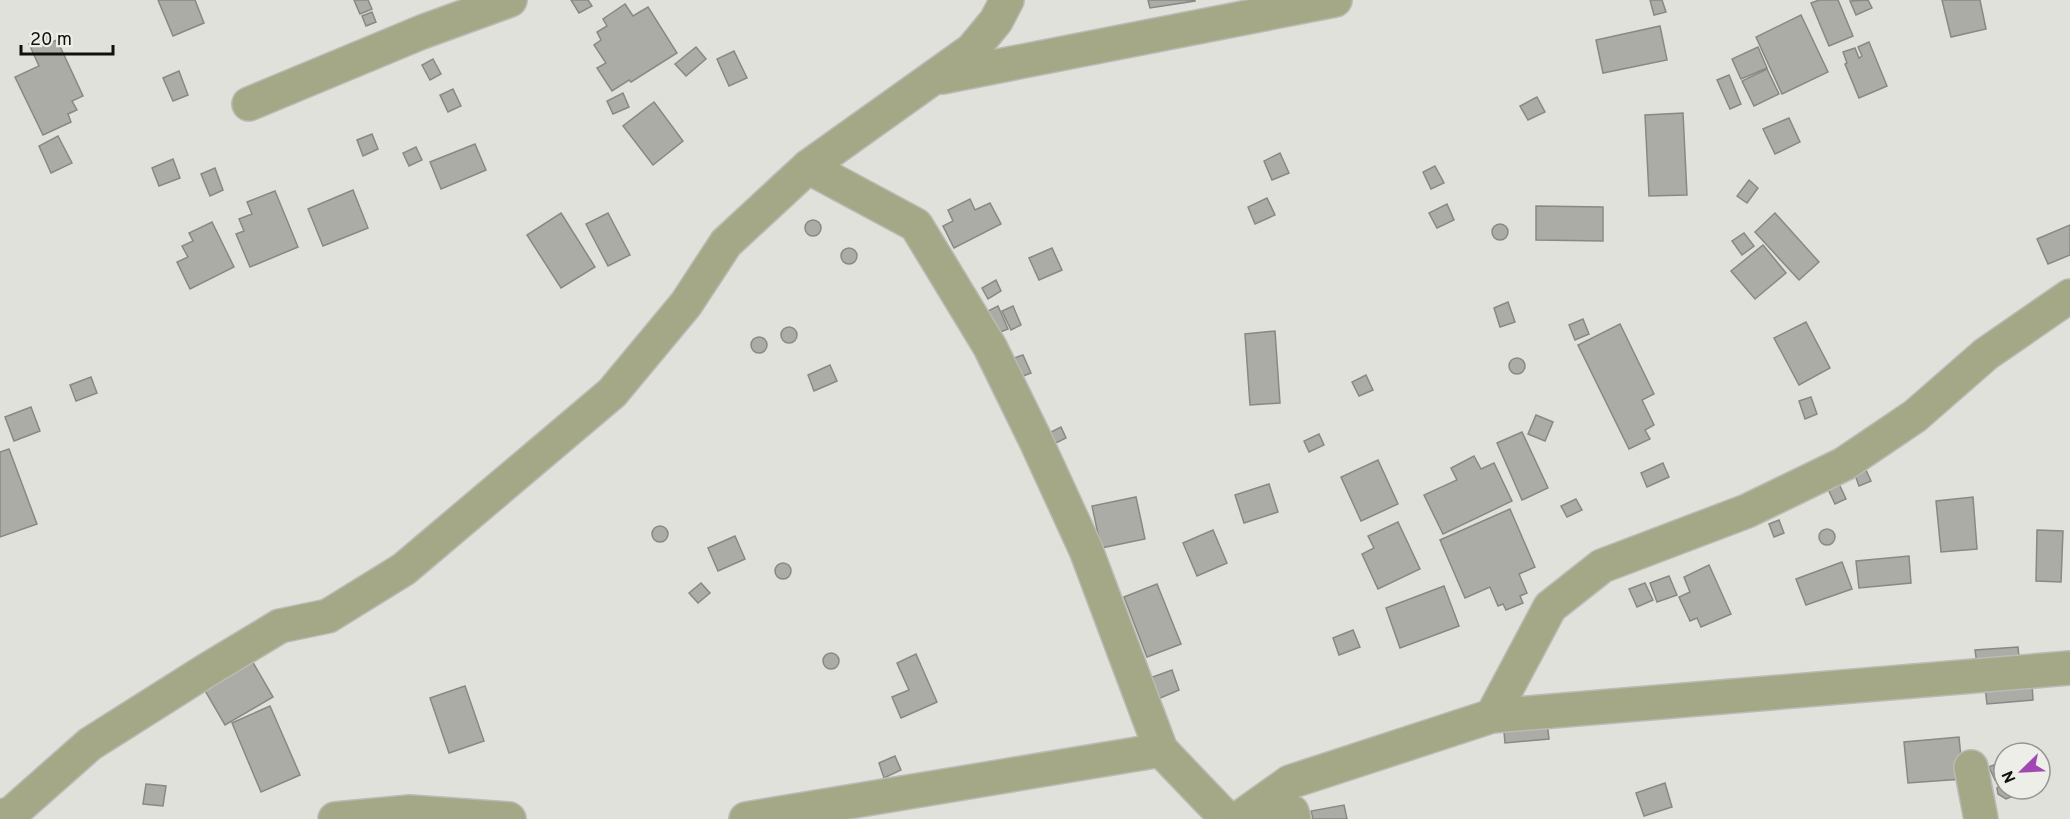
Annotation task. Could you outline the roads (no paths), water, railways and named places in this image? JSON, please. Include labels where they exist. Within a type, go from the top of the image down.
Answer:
[{"type":"street","points":[[249,104],[422,32],[510,0]]},
{"type":"street","points":[[0,817],[12,813],[90,744],[207,670],[280,626],[327,616],[404,569],[612,393],[686,304],[726,243],[808,167],[972,50],[996,21],[1007,0]]},
{"type":"street","points":[[927,80],[1335,0]]},
{"type":"street","points":[[808,167],[916,225],[984,337],[1086,550],[1161,750],[1227,819]]},
{"type":"street","points":[[1492,716],[1550,607],[1602,566],[1747,511],[1844,464],[1915,416],[1986,354],[2070,296]]},
{"type":"street","points":[[1238,819],[1290,782],[1492,716],[2070,668]]},
{"type":"street","points":[[746,819],[1161,750]]},
{"type":"street","points":[[1971,767],[1981,819]]},
{"type":"street","points":[[335,819],[410,812],[508,819]]},
{"type":"street","points":[[1255,819],[1292,812],[1294,819]]}]
